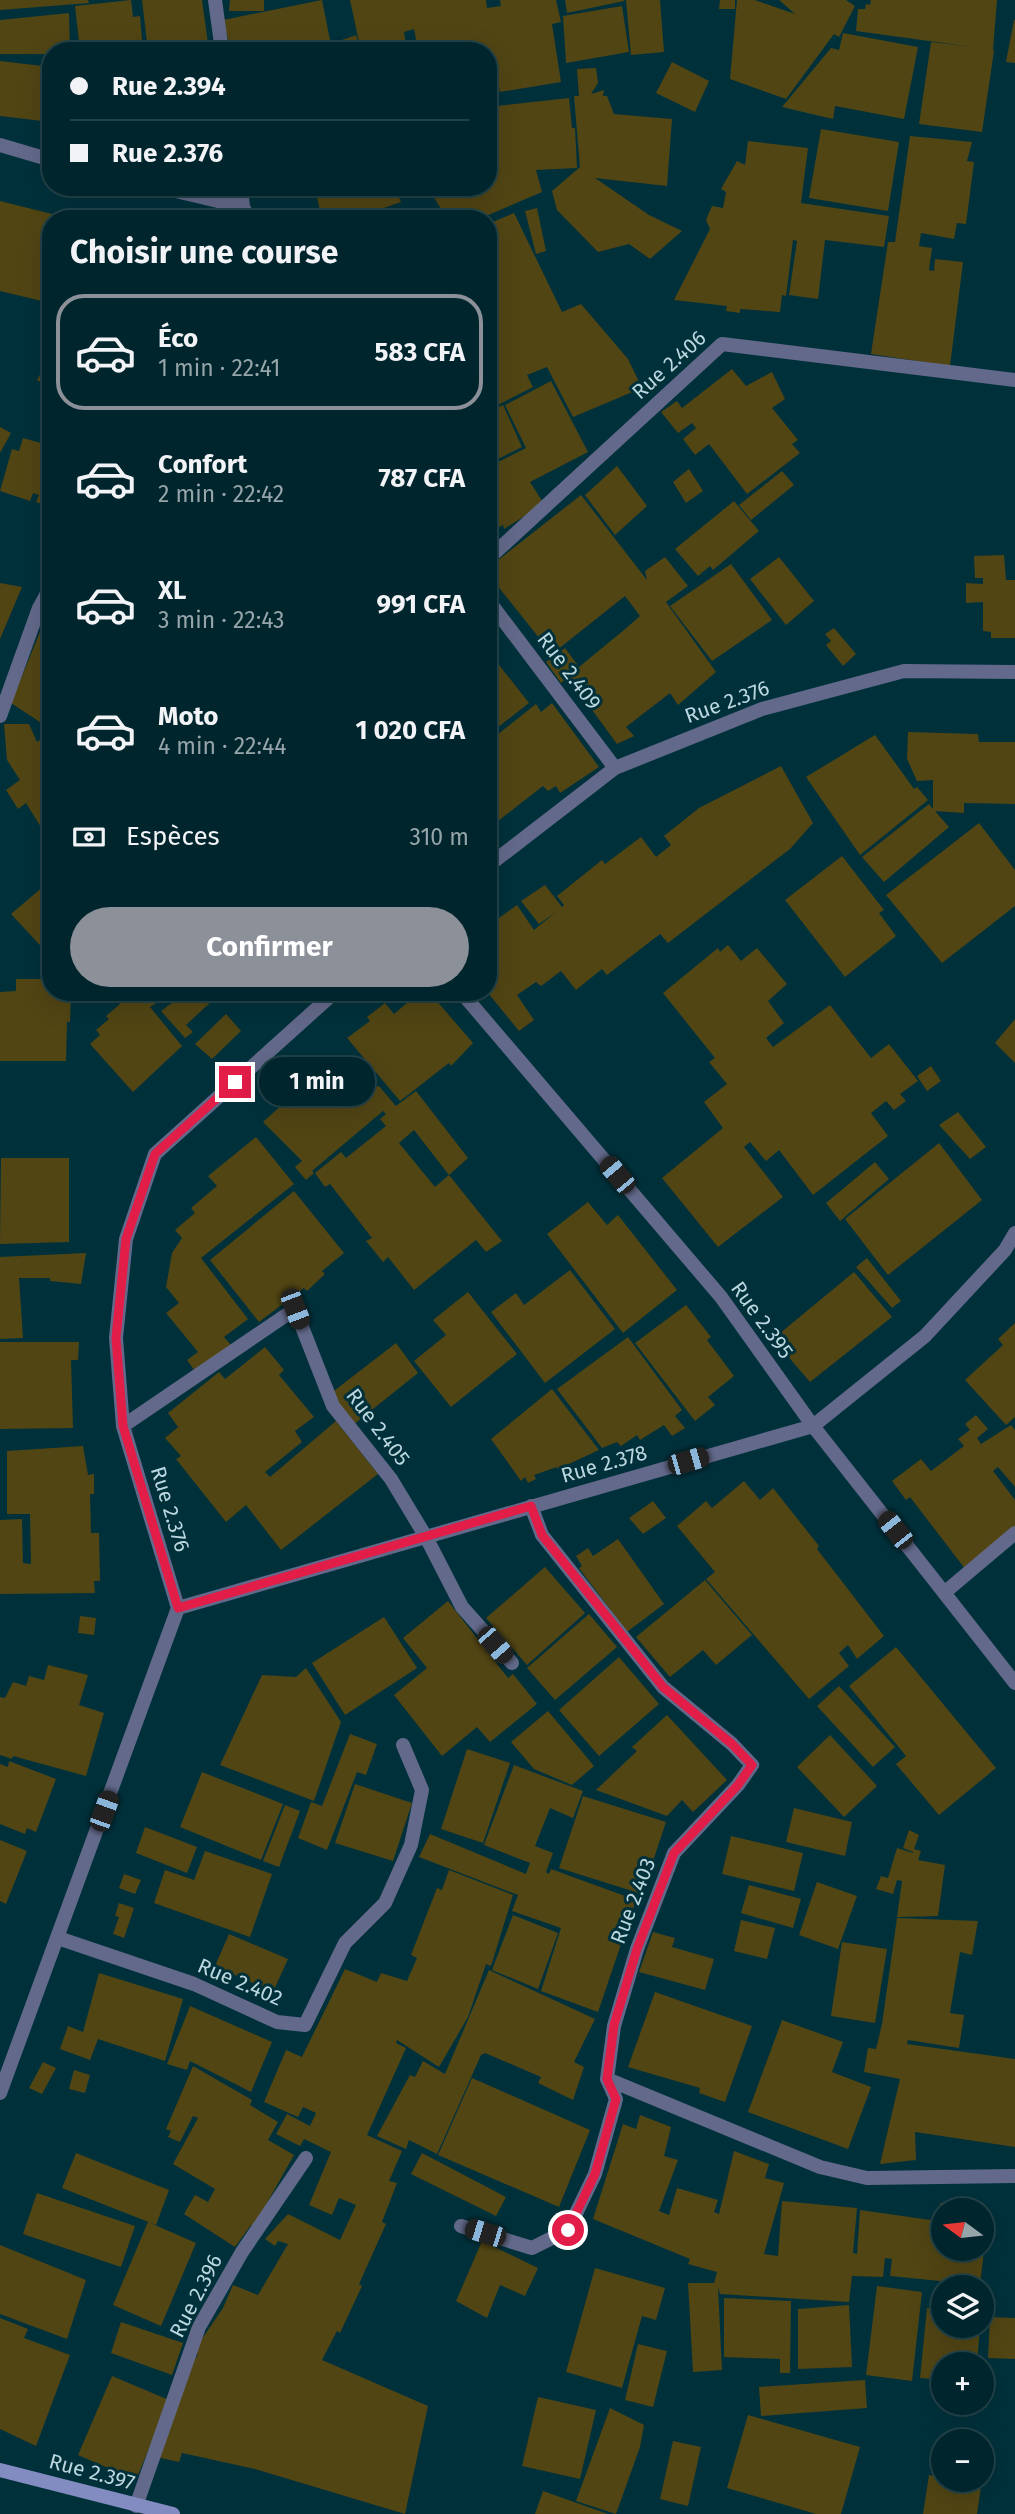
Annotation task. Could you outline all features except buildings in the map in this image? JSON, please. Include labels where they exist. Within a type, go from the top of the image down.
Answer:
[{"type":"main road","name":"Rue 2.397","points":[[0,2470],[173,2514]]},
{"type":"street","points":[[215,0],[221,42]]},
{"type":"street","points":[[0,145],[42,157]]},
{"type":"street","points":[[186,196],[228,210]]},
{"type":"street","name":"Rue 2.406","points":[[497,550],[722,344],[1015,380]]},
{"type":"street","points":[[0,716],[42,602]]},
{"type":"street","name":"Rue 2.409","points":[[497,612],[615,768]]},
{"type":"street","name":"Rue 2.376","points":[[497,859],[615,768],[762,709],[904,671],[1015,672]]},
{"type":"street","name":"Rue 2.376","points":[[178,1608],[123,1426],[116,1338],[126,1239],[155,1154],[325,1001]]},
{"type":"street","name":"Rue 2.395","points":[[469,1001],[721,1297],[813,1426],[1015,1683]]},
{"type":"street","name":"Rue 2.378","points":[[178,1608],[813,1426],[925,1336],[1005,1250],[1015,1233]]},
{"type":"street","name":"Rue 2.405","points":[[123,1426],[295,1309],[332,1406],[391,1479],[426,1537],[462,1607],[512,1663]]},
{"type":"street","name":"Rue 2.403","points":[[531,1506],[542,1535],[663,1687],[732,1744],[752,1765],[738,1785],[674,1853],[637,1949],[614,2025],[607,2079]]},
{"type":"street","points":[[944,1593],[1015,1533]]},
{"type":"street","points":[[0,2092],[178,1608]]},
{"type":"street","name":"Rue 2.402","points":[[58,1938],[194,1984],[276,2022],[305,2025],[345,1943],[385,1903],[411,1845],[422,1790],[403,1745]]},
{"type":"street","points":[[607,2079],[820,2167],[867,2178],[1015,2176]]},
{"type":"street","points":[[461,2226],[532,2248],[568,2230],[595,2174],[616,2099],[607,2079]]},
{"type":"street","name":"Rue 2.396","points":[[136,2506],[199,2327],[242,2252],[306,2158]]},
{"type":"route","points":[[235,1082],[155,1154],[126,1239],[116,1338],[123,1426],[178,1608],[531,1506],[542,1535],[663,1687],[732,1744],[752,1765],[738,1785],[674,1853],[637,1949],[614,2025],[607,2079],[616,2099],[595,2174],[568,2230]]}]
